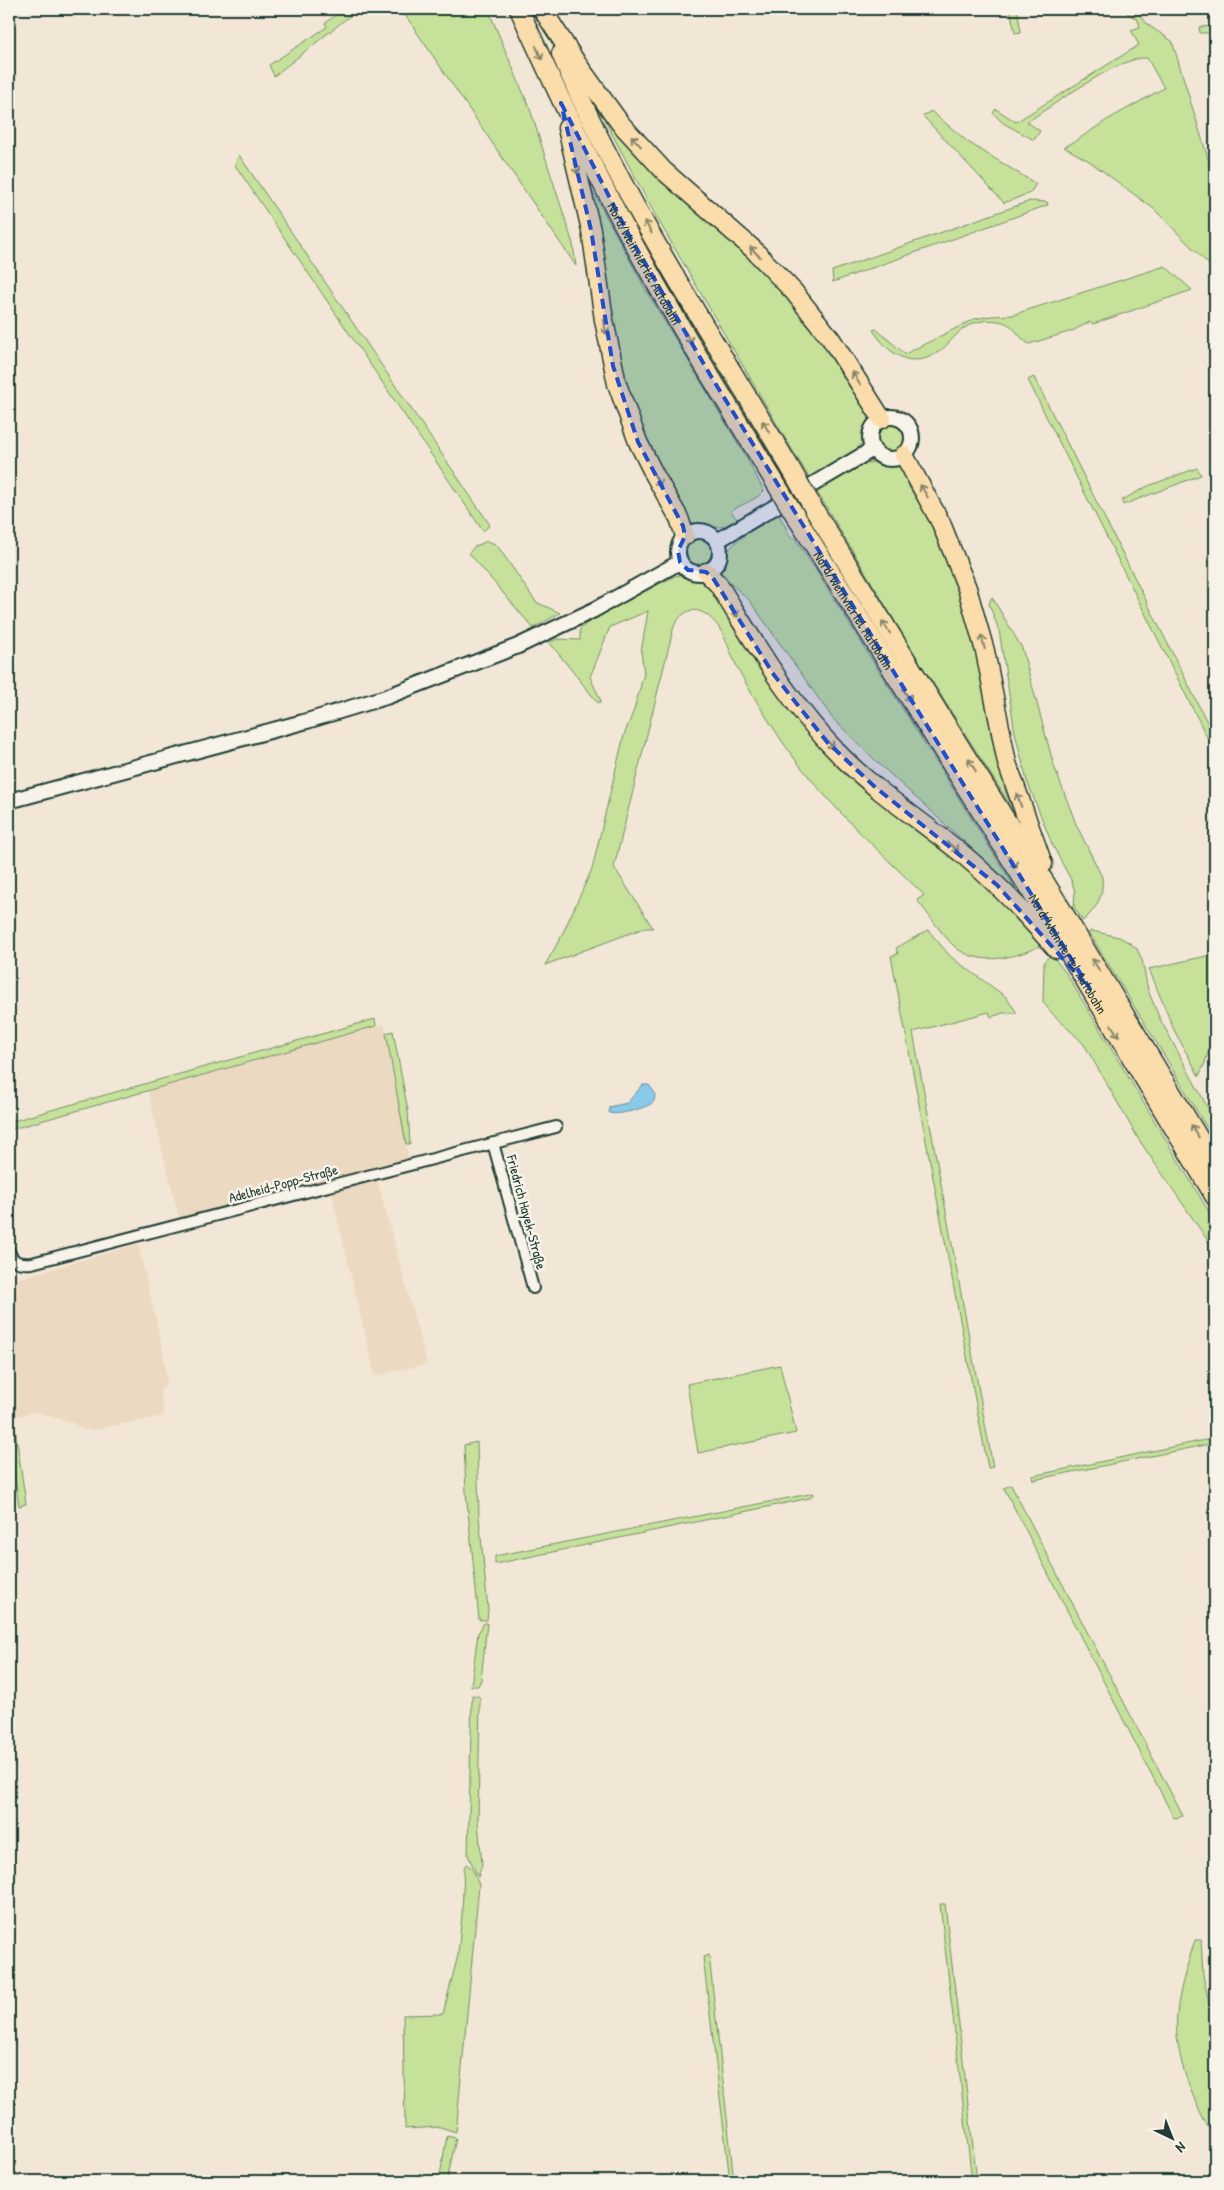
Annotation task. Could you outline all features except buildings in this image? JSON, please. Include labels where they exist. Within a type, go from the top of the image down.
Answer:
[{"type":"highway","name":"Nord/Weinviertel Autobahn","points":[[519,9],[561,103],[654,280],[798,520],[1090,989],[1215,1196]]},
{"type":"highway","name":"Nord/Weinviertel Autobahn","points":[[542,9],[568,72],[632,199],[815,511],[935,708],[1053,895],[1215,1165]]},
{"type":"highway","points":[[542,9],[578,65],[620,123],[664,172],[752,249],[794,292],[831,340],[882,419]]},
{"type":"highway","points":[[561,103],[591,230],[604,320],[618,384],[638,442],[679,518],[685,536]]},
{"type":"highway","points":[[904,455],[941,523],[967,588],[985,651],[1007,763],[1053,895]]},
{"type":"highway","points":[[706,572],[718,584],[774,675],[798,708],[827,742],[875,787],[997,884],[1034,923],[1090,989]]},
{"type":"main road","points":[[888,417],[900,419],[909,428],[912,439],[904,455],[889,459],[879,456],[873,449],[870,434],[877,422],[882,419],[888,417]]},
{"type":"main road","points":[[717,541],[873,449]]},
{"type":"main road","points":[[703,531],[714,536],[717,541],[720,547],[719,559],[706,572],[688,570],[680,562],[679,545],[690,532],[703,531]]},
{"type":"main road","points":[[9,801],[307,721],[421,685],[484,661],[568,623],[680,562]]},
{"type":"street","name":"Adelheid-Popp-Straße","points":[[9,1251],[12,1259],[17,1262],[32,1263],[556,1127]]},
{"type":"street","name":"Friedrich Hayek-Straße","points":[[494,1144],[533,1288]]},
{"type":"highlighted area","points":[[561,103],[630,237],[712,378],[1090,989],[997,885],[875,787],[827,742],[774,675],[713,578],[706,572],[688,570],[680,562],[678,551],[685,536],[683,526],[638,442],[613,366],[591,230]]},
{"type":"shaded area","points":[[384,1024],[409,1160],[179,1219],[148,1091]]},
{"type":"shaded area","points":[[377,1179],[427,1364],[375,1376],[331,1191]]},
{"type":"shaded area","points":[[138,1244],[164,1355],[167,1384],[160,1391],[164,1416],[92,1430],[81,1429],[73,1423],[36,1412],[9,1418],[9,1281]]},
{"type":"green space","points":[[344,9],[348,9],[351,15],[274,76],[269,65],[327,27],[325,23]]},
{"type":"green space","points":[[401,9],[488,9],[530,109],[573,244],[576,266]]},
{"type":"green space","points":[[1010,9],[1017,9],[1021,32],[1015,33]]},
{"type":"green space","points":[[1121,9],[1135,9],[1148,25],[1172,41],[1215,181],[1215,271],[1154,209],[1089,161],[1064,147],[1164,88],[1147,58],[1135,59],[1104,73],[1027,122],[1040,131],[1034,140],[1003,123],[993,113],[996,109],[1016,122],[1139,45],[1131,30],[1140,27],[1138,20]]},
{"type":"green space","points":[[1215,26],[1215,33],[1200,33],[1199,27]]},
{"type":"green space","points":[[931,111],[968,142],[1036,184],[1030,193],[1004,203],[923,116]]},
{"type":"green space","points":[[605,116],[778,286],[818,334],[872,418],[863,441],[853,453],[809,477],[654,213],[603,117]]},
{"type":"green space","points":[[239,155],[490,525],[483,531],[235,165]]},
{"type":"green space","points":[[587,181],[647,292],[745,455],[764,491],[757,497],[731,511],[737,519],[721,527],[690,526],[678,496],[653,459],[624,383]]},
{"type":"green space","points":[[1030,201],[1047,202],[1048,205],[833,282],[832,271]]},
{"type":"green space","points":[[1165,266],[1192,290],[1093,324],[1090,322],[1072,331],[1029,344],[1007,324],[989,320],[966,327],[940,351],[930,357],[911,360],[894,353],[886,347],[873,330],[876,329],[905,354],[974,319],[1012,315]]},
{"type":"green space","points":[[1034,377],[1215,738],[1215,753],[1028,380]]},
{"type":"green space","points":[[891,424],[901,428],[905,438],[901,448],[891,452],[881,448],[877,438],[881,428]]},
{"type":"green space","points":[[873,462],[888,466],[900,463],[907,474],[909,487],[930,520],[957,582],[974,643],[994,748],[1006,793],[1014,811],[914,653],[816,490],[860,465]]},
{"type":"green space","points":[[1197,468],[1201,475],[1123,505],[1122,500],[1148,486]]},
{"type":"green space","points":[[778,513],[792,539],[794,537],[815,569],[1027,907],[1001,875],[878,763],[833,719],[750,601],[718,572],[728,551],[735,543]]},
{"type":"green space","points":[[699,537],[709,541],[713,551],[709,561],[699,565],[689,561],[685,551],[689,541]]},
{"type":"green space","points":[[487,541],[499,548],[536,602],[560,613],[533,628],[469,553],[474,547]]},
{"type":"green space","points":[[682,575],[704,580],[710,585],[765,672],[967,866],[1044,944],[1022,953],[986,959],[974,957],[953,945],[917,900],[924,895],[846,819],[793,757],[746,684],[718,626],[707,615],[692,610],[680,617],[674,626],[614,867],[653,928],[644,928],[545,965],[561,937],[592,869],[624,735],[634,710],[644,673],[641,652],[648,611],[610,627],[590,677],[601,701],[598,703],[549,642],[558,639],[580,640],[580,629],[594,617],[675,576]]},
{"type":"green space","points":[[992,597],[1022,648],[1054,766],[1076,824],[1102,877],[1101,896],[1083,921],[1074,907],[1075,891],[1071,880],[1052,844],[1027,781],[1015,733],[999,630],[989,604]]},
{"type":"green space","points":[[928,930],[951,957],[1006,997],[1017,1013],[1003,1013],[991,1017],[989,1012],[913,1032],[993,1467],[988,1468],[891,956],[898,954],[896,948]]},
{"type":"green space","points":[[1089,932],[1119,937],[1137,949],[1142,960],[1148,990],[1159,1017],[1215,1121],[1215,1142]]},
{"type":"green space","points":[[1051,954],[1066,973],[1215,1222],[1215,1251],[1139,1140],[1085,1046],[1051,1012],[1043,1001],[1044,962]]},
{"type":"green space","points":[[1215,954],[1215,1028],[1205,1063],[1199,1076],[1174,1030],[1149,969]]},
{"type":"green space","points":[[375,1019],[376,1026],[9,1130],[9,1122]]},
{"type":"green space","points":[[393,1031],[408,1111],[410,1144],[406,1144],[386,1033]]},
{"type":"green space","points":[[780,1365],[796,1433],[698,1453],[687,1384]]},
{"type":"green space","points":[[15,1428],[26,1504],[19,1506],[9,1431]]},
{"type":"green space","points":[[1215,1438],[1215,1443],[1033,1480],[1032,1476]]},
{"type":"green space","points":[[477,1442],[479,1517],[488,1609],[487,1620],[479,1620],[466,1492],[464,1445]]},
{"type":"green space","points":[[1011,1485],[1183,1816],[1174,1818],[1004,1488]]},
{"type":"green space","points":[[814,1493],[810,1498],[495,1564],[495,1556]]},
{"type":"green space","points":[[484,1623],[487,1623],[481,1680],[478,1686],[471,1686],[478,1633]]},
{"type":"green space","points":[[472,1695],[480,1698],[478,1822],[482,1864],[478,1877],[468,1855]]},
{"type":"green space","points":[[466,1864],[472,1868],[479,1885],[456,2132],[440,2127],[405,2129],[403,2015],[443,2014],[458,1955],[464,1868]]},
{"type":"green space","points":[[940,1904],[945,1904],[977,2181],[972,2181]]},
{"type":"green space","points":[[1195,1940],[1201,1940],[1203,1975],[1215,2031],[1215,2141],[1193,2096],[1178,2047],[1177,2014],[1180,1995]]},
{"type":"green space","points":[[709,1955],[734,2181],[730,2181],[703,1957]]},
{"type":"green space","points":[[447,2136],[456,2138],[447,2181],[439,2181]]},
{"type":"water","points":[[643,1085],[649,1085],[655,1093],[654,1101],[651,1104],[640,1109],[613,1114],[609,1113],[609,1107],[627,1103]]}]
